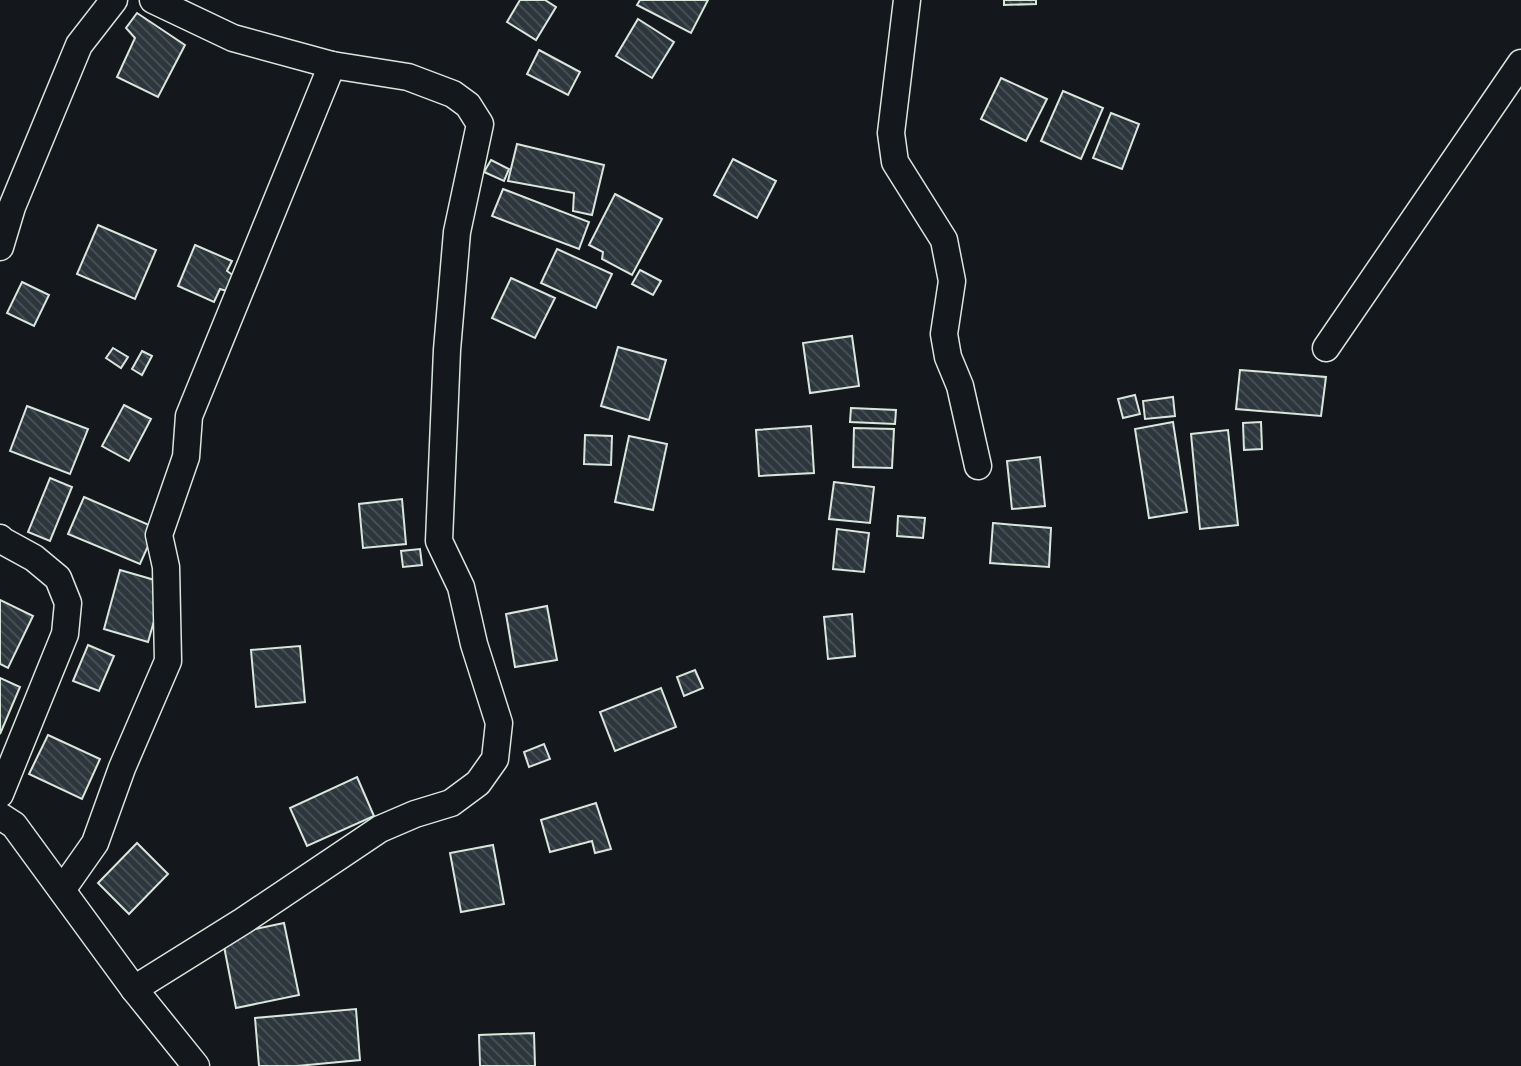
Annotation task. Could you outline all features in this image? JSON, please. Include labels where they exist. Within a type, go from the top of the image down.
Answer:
[{"type":"street","points":[[0,247],[12,207],[79,45],[114,0]]},
{"type":"street","points":[[134,989],[243,921],[380,829],[415,814],[452,803],[478,783],[495,759],[499,723],[474,644],[461,587],[439,541],[447,350],[457,232],[480,124],[468,105],[453,94],[408,77],[332,65],[233,38],[153,0]]},
{"type":"street","points":[[907,0],[891,133],[895,162],[944,240],[952,281],[944,334],[948,357],[960,386],[978,466]]},
{"type":"street","points":[[1325,348],[1521,63]]},
{"type":"street","points":[[62,890],[94,843],[110,797],[168,661],[166,567],[159,534],[186,457],[188,416],[332,65]]},
{"type":"street","points":[[0,538],[34,558],[58,578],[68,604],[65,634],[0,794]]},
{"type":"street","points":[[0,816],[14,825],[134,989],[196,1066]]},
{"type":"building","points":[[520,0],[545,0],[556,7],[536,40],[507,22]]},
{"type":"building","points":[[640,0],[708,0],[691,33],[637,5]]},
{"type":"building","points":[[1004,0],[1036,0],[1036,4],[1004,5]]},
{"type":"building","points":[[137,13],[185,45],[158,97],[117,77],[135,38],[126,28]]},
{"type":"building","points":[[638,19],[674,42],[652,78],[616,56]]},
{"type":"building","points":[[539,50],[580,72],[568,95],[527,74]]},
{"type":"building","points":[[1001,78],[1047,99],[1026,141],[981,119]]},
{"type":"building","points":[[1063,91],[1103,108],[1081,159],[1041,141]]},
{"type":"building","points":[[1111,113],[1139,124],[1122,169],[1093,158]]},
{"type":"building","points":[[517,144],[604,165],[592,215],[573,211],[574,193],[508,181]]},
{"type":"building","points":[[733,159],[776,181],[757,218],[714,195]]},
{"type":"building","points":[[491,160],[509,169],[504,181],[484,172]]},
{"type":"building","points":[[503,189],[589,222],[579,249],[492,216]]},
{"type":"building","points":[[615,194],[662,219],[632,275],[602,259],[603,252],[589,245]]},
{"type":"building","points":[[98,225],[156,250],[135,299],[77,274]]},
{"type":"building","points":[[195,245],[232,261],[227,271],[234,276],[227,291],[220,289],[214,302],[178,286]]},
{"type":"building","points":[[557,249],[612,274],[596,308],[541,283]]},
{"type":"building","points":[[640,270],[661,281],[653,295],[632,284]]},
{"type":"building","points":[[511,278],[555,298],[535,338],[492,318]]},
{"type":"building","points":[[22,282],[49,295],[34,326],[7,313]]},
{"type":"building","points":[[852,336],[859,386],[810,393],[803,343]]},
{"type":"building","points":[[618,347],[666,360],[649,420],[601,406]]},
{"type":"building","points":[[113,348],[128,357],[121,368],[106,358]]},
{"type":"building","points":[[142,351],[152,356],[142,375],[132,369]]},
{"type":"building","points":[[1240,370],[1326,377],[1321,416],[1236,409]]},
{"type":"building","points":[[1135,395],[1140,414],[1123,418],[1118,399]]},
{"type":"building","points":[[1173,397],[1175,416],[1145,419],[1143,401]]},
{"type":"building","points":[[124,405],[151,419],[129,461],[102,446]]},
{"type":"building","points":[[27,406],[88,429],[70,474],[10,451]]},
{"type":"building","points":[[851,408],[896,410],[895,424],[850,422]]},
{"type":"building","points":[[1173,422],[1187,512],[1149,518],[1135,429]]},
{"type":"building","points":[[1261,422],[1262,449],[1244,450],[1243,423]]},
{"type":"building","points":[[811,426],[814,473],[759,476],[756,430]]},
{"type":"building","points":[[854,428],[894,429],[892,468],[853,467]]},
{"type":"building","points":[[1228,430],[1238,525],[1200,529],[1191,434]]},
{"type":"building","points":[[585,435],[612,436],[611,465],[584,464]]},
{"type":"building","points":[[629,436],[667,444],[653,510],[615,502]]},
{"type":"building","points":[[1040,457],[1045,506],[1012,509],[1007,461]]},
{"type":"building","points":[[50,478],[72,487],[50,541],[28,532]]},
{"type":"building","points":[[834,482],[874,487],[870,523],[829,519]]},
{"type":"building","points":[[84,497],[156,528],[140,564],[68,534]]},
{"type":"building","points":[[402,499],[406,544],[363,548],[359,504]]},
{"type":"building","points":[[898,516],[925,518],[923,538],[897,536]]},
{"type":"building","points":[[993,523],[1051,528],[1049,567],[990,563]]},
{"type":"building","points":[[837,529],[869,533],[864,572],[833,569]]},
{"type":"building","points":[[420,549],[422,565],[403,567],[401,551]]},
{"type":"building","points":[[120,570],[165,583],[148,642],[104,629]]},
{"type":"building","points":[[0,600],[33,616],[8,668],[0,664]]},
{"type":"building","points":[[547,606],[557,660],[515,667],[506,614]]},
{"type":"building","points":[[852,614],[855,656],[828,659],[824,617]]},
{"type":"building","points":[[88,645],[114,656],[99,691],[73,681]]},
{"type":"building","points":[[300,646],[305,702],[256,707],[251,650]]},
{"type":"building","points":[[695,670],[703,688],[684,696],[677,677]]},
{"type":"building","points":[[0,678],[20,687],[0,734]]},
{"type":"building","points":[[661,688],[676,727],[615,751],[600,712]]},
{"type":"building","points":[[48,735],[100,759],[82,799],[29,774]]},
{"type":"building","points":[[544,744],[550,759],[529,767],[524,752]]},
{"type":"building","points":[[357,777],[374,816],[307,846],[290,808]]},
{"type":"building","points":[[596,803],[611,849],[595,853],[592,841],[550,852],[541,820]]},
{"type":"building","points":[[137,843],[168,874],[129,914],[98,883]]},
{"type":"building","points":[[493,845],[504,904],[461,912],[450,853]]},
{"type":"building","points":[[284,923],[299,995],[236,1008],[222,936]]},
{"type":"building","points":[[356,1009],[360,1060],[297,1066],[259,1066],[255,1018]]},
{"type":"building","points":[[534,1033],[535,1066],[480,1066],[479,1035]]}]
